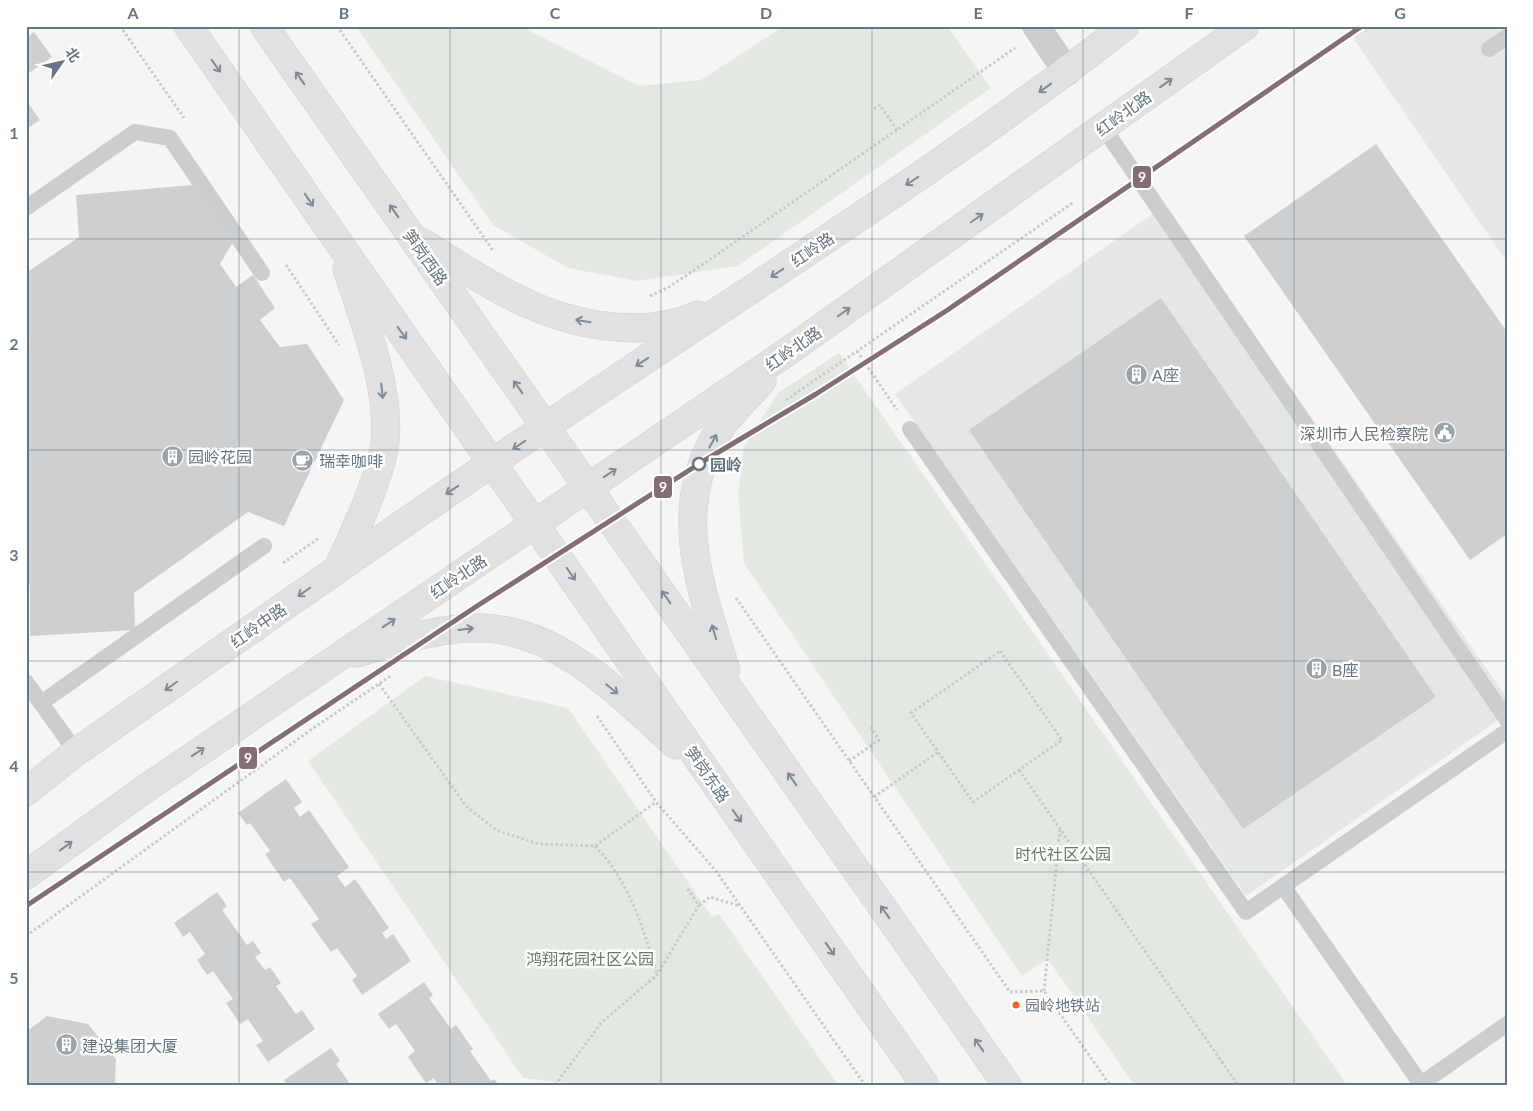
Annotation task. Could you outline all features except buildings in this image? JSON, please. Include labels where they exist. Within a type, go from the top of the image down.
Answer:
[{"type":"main road","points":[[188,26],[492,463]]},
{"type":"main road","name":"笋岗西路","points":[[264,26],[587,488]]},
{"type":"main road","name":"红岭路","points":[[492,463],[747,293],[1002,119],[1067,72],[1125,26]]},
{"type":"main road","name":"红岭北路","points":[[334,659],[790,350],[1245,26]]},
{"type":"main road","points":[[412,236],[510,296],[571,319],[632,329],[678,323],[747,293]]},
{"type":"main road","points":[[338,244],[368,334],[381,381],[385,424],[383,457],[362,516],[338,568]]},
{"type":"main road","points":[[734,695],[699,582],[691,514],[696,484],[705,456],[720,429],[790,350]]},
{"type":"main road","name":"笋岗东路","points":[[492,463],[536,523],[709,776],[925,1085]]},
{"type":"main road","name":"红岭中路","points":[[26,792],[76,752],[338,568],[492,463]]},
{"type":"main road","points":[[587,488],[620,531],[1006,1085]]},
{"type":"main road","points":[[26,875],[142,791],[334,659],[428,634],[480,628],[506,631],[543,643],[575,660],[632,706],[709,776]]},
{"type":"street","points":[[1029,35],[1067,72]]},
{"type":"lane","points":[[1489,49],[1507,37]]},
{"type":"lane","points":[[1103,127],[1507,720]]},
{"type":"lane","points":[[26,208],[135,132],[170,138],[262,273]]},
{"type":"lane","points":[[910,429],[1246,912],[1507,731]]},
{"type":"lane","points":[[41,703],[264,546]]},
{"type":"lane","points":[[26,682],[76,752]]},
{"type":"lane","points":[[1283,886],[1421,1084],[1507,1024]]},
{"type":"path","points":[[337,26],[498,257]]},
{"type":"path","points":[[643,299],[669,287],[897,130],[1029,35]]},
{"type":"path","points":[[874,109],[880,105],[897,130]]},
{"type":"path","points":[[782,403],[1074,202]]},
{"type":"path","points":[[857,351],[910,429]]},
{"type":"path","points":[[734,595],[1010,992],[1044,991]]},
{"type":"path","points":[[1000,651],[1062,740],[973,802],[938,752],[911,714],[1000,651]]},
{"type":"path","points":[[26,936],[304,735],[396,672]]},
{"type":"path","points":[[378,684],[466,806],[496,830],[539,844],[594,846],[656,802]]},
{"type":"path","points":[[596,714],[656,802],[716,871],[865,1085]]},
{"type":"path","points":[[849,761],[879,740],[871,728]]},
{"type":"path","points":[[26,743],[30,740]]},
{"type":"path","points":[[874,796],[938,752]]},
{"type":"path","points":[[1019,770],[1238,1085]]},
{"type":"path","points":[[1060,829],[1044,991],[1110,1085]]},
{"type":"path","points":[[594,846],[613,865],[640,917],[657,975]]},
{"type":"path","points":[[686,887],[699,905]]},
{"type":"path","points":[[555,1085],[601,1022],[657,975],[699,905],[710,896],[741,906]]},
{"type":"shaded area","points":[[1360,26],[1507,26],[1507,262],[1353,38]]},
{"type":"shaded area","points":[[1164,206],[1507,698],[1507,714],[1246,896],[895,394]]},
{"type":"green space","points":[[356,26],[520,26],[639,86],[701,80],[784,26],[947,26],[991,88],[738,266],[637,281],[568,268],[493,225]]},
{"type":"green space","name":"时代社区公园","points":[[839,353],[1347,1085],[1134,1085],[1048,959],[1022,976],[744,563],[738,494],[744,447],[778,393]]},
{"type":"green space","name":"鸿翔花园社区公园","points":[[425,676],[568,708],[712,917],[719,914],[838,1085],[582,1085],[523,1078],[308,761]]},
{"type":"transit line","name":"9","points":[[26,906],[477,606],[702,462],[816,394],[946,311],[1362,26]]},
{"type":"place","name":"A座","points":[[1136,374]]},
{"type":"place","name":"深圳市人民检察院","points":[[1444,433]]},
{"type":"place","name":"园岭花园","points":[[172,456]]},
{"type":"place","name":"瑞幸咖啡","points":[[303,460]]},
{"type":"place","name":"园岭","points":[[699,464]]},
{"type":"place","name":"B座","points":[[1316,669]]},
{"type":"place","name":"园岭地铁站","points":[[1016,1005]]},
{"type":"place","name":"建设集团大厦","points":[[66,1045]]}]
